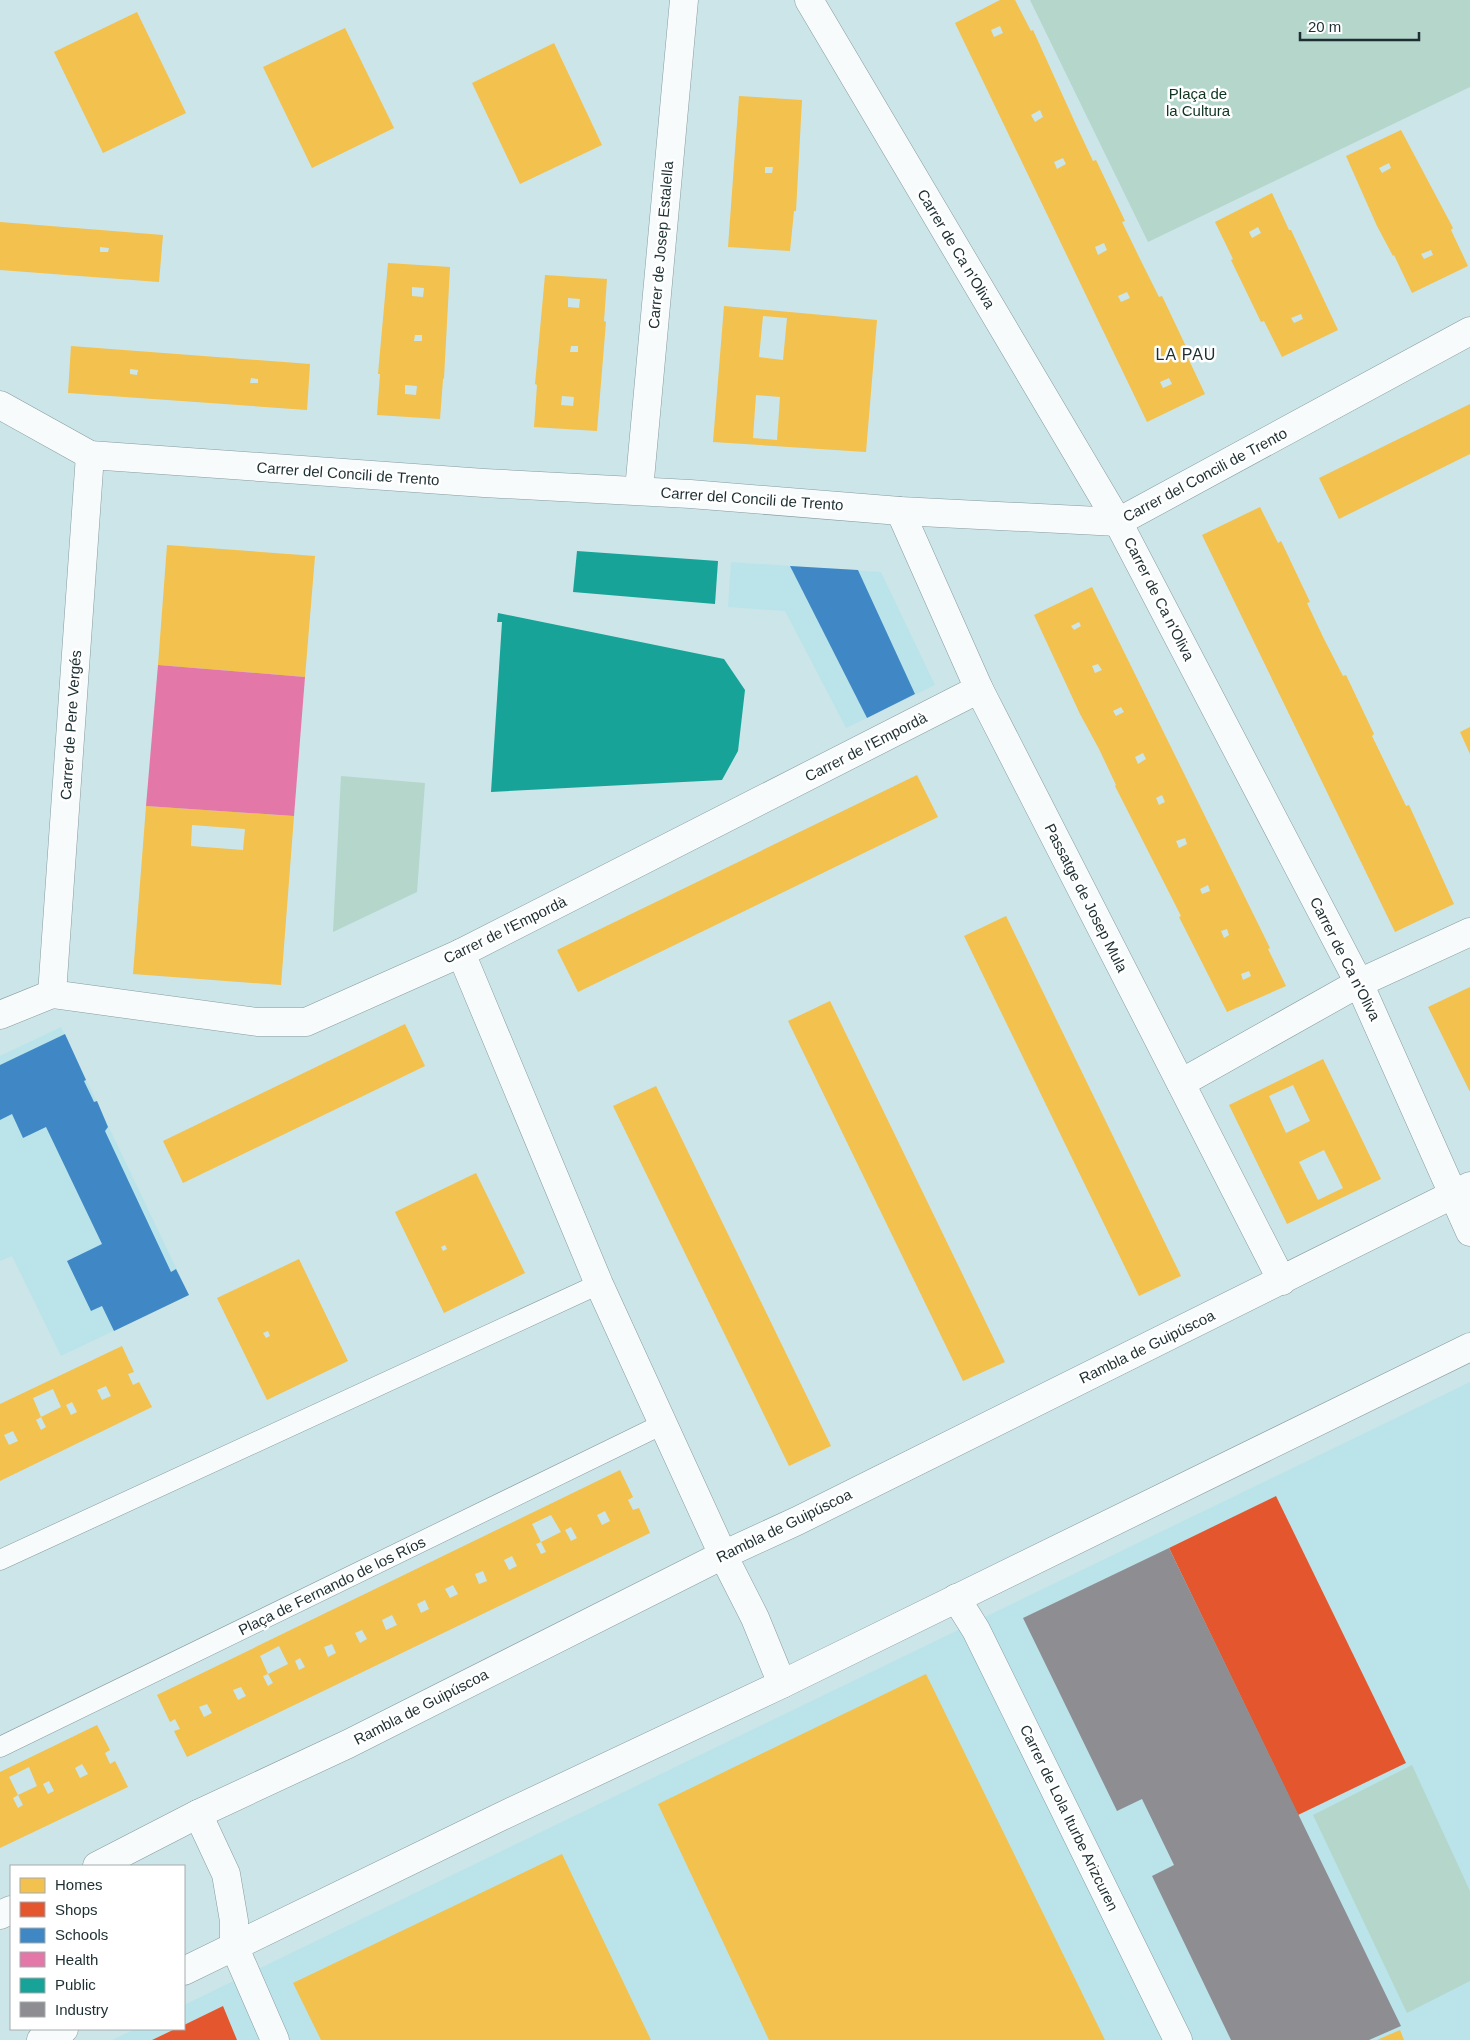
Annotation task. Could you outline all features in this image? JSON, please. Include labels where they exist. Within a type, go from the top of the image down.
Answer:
[{"type":"street","name":"Carrer de Josep Estalella","points":[[639,490],[684,0]]},
{"type":"street","name":"Carrer de Ca n'Oliva","points":[[809,0],[1118,522],[1359,983],[1462,1190],[1470,1232]]},
{"type":"street","name":"Carrer del Concili de Trento","points":[[0,406],[90,455],[484,483],[639,490],[900,511],[1118,522],[1470,331]]},
{"type":"street","name":"Carrer de Pere Vergés","points":[[52,994],[90,455]]},
{"type":"street","name":"Passatge de Josep Mula","points":[[900,511],[979,689],[1282,1281]]},
{"type":"street","name":"Carrer de l'Empordà","points":[[0,1015],[52,994],[257,1022],[306,1022],[461,953],[979,689]]},
{"type":"street","points":[[1180,1083],[1359,983],[1470,932]]},
{"type":"street","points":[[461,953],[599,1284],[723,1555],[755,1618],[782,1684]]},
{"type":"street","name":"Rambla de Guipúscoa","points":[[100,1865],[198,1814],[348,1744],[723,1555],[797,1522],[1462,1190]]},
{"type":"street","points":[[185,1970],[782,1684],[1470,1347]]},
{"type":"street","name":"Carrer de Lola Iturbe Arizcuren","points":[[956,1598],[976,1630],[1178,2040]]},
{"type":"street","points":[[198,1814],[226,1874],[234,1921],[234,1946],[275,2040]]},
{"type":"street","points":[[41,2040],[62,2030]]},
{"type":"lane","points":[[0,1560],[599,1284]]},
{"type":"lane","name":"Plaça de Fernando de los Ríos","points":[[0,1747],[664,1424]]},
{"type":"shaded area","points":[[731,562],[881,572],[935,685],[846,728],[785,611],[728,607]]},
{"type":"shaded area","points":[[61,1027],[189,1295],[61,1356],[12,1256],[0,1261],[0,1056]]},
{"type":"shaded area","points":[[1470,1382],[1470,2040],[112,2040],[133,2030],[185,2030],[185,2005]]},
{"type":"green space","name":"Plaça de la Cultura","points":[[1030,0],[1470,0],[1470,87],[1148,242]]},
{"type":"green space","points":[[341,776],[425,783],[417,892],[333,932]]},
{"type":"green space","points":[[1412,1765],[1470,1891],[1470,1981],[1407,2013],[1313,1815]]},
{"type":"building: Homes","points":[[1000,0],[1015,0],[1031,31],[1033,30],[1093,161],[1096,160],[1125,221],[1122,222],[1140,259],[1159,297],[1162,296],[1191,357],[1188,358],[1205,394],[1147,422],[955,23]],"holes":[[[1000,26],[1003,33],[994,37],[991,30]],[[1040,110],[1043,117],[1035,122],[1031,115]],[[1063,158],[1066,164],[1057,169],[1054,162]],[[1104,243],[1107,250],[1098,255],[1095,247]],[[1127,292],[1130,298],[1121,302],[1118,296]],[[1169,378],[1172,384],[1163,388],[1160,382]]]},
{"type":"building: Homes","points":[[137,12],[186,113],[103,153],[54,52]]},
{"type":"building: Homes","points":[[345,28],[394,128],[312,168],[263,67]]},
{"type":"building: Homes","points":[[554,43],[602,145],[520,184],[472,83]]},
{"type":"building: Homes","points":[[739,96],[802,100],[796,211],[794,211],[790,251],[728,247]],"holes":[[[765,167],[773,167],[772,173],[765,173]]]},
{"type":"building: Homes","points":[[1401,130],[1453,228],[1451,230],[1468,266],[1412,293],[1394,255],[1377,226],[1346,156]],"holes":[[[1389,163],[1391,168],[1382,173],[1379,168]],[[1431,250],[1433,255],[1424,259],[1421,254]]]},
{"type":"building: Homes","points":[[1272,193],[1338,330],[1282,357],[1264,321],[1261,322],[1215,222]],"holes":[[[1258,227],[1261,233],[1252,238],[1249,232]],[[1301,314],[1303,319],[1294,323],[1291,318]]]},
{"type":"building: Homes","points":[[0,222],[163,235],[159,282],[0,270]],"holes":[[[100,247],[109,248],[108,252],[100,252]]]},
{"type":"building: Homes","points":[[388,263],[450,267],[440,419],[377,415],[380,374],[378,374]],"holes":[[[412,287],[424,288],[423,297],[412,296]],[[415,335],[422,335],[422,341],[414,341]],[[405,385],[417,386],[416,395],[405,394]]]},
{"type":"building: Homes","points":[[545,275],[607,279],[604,321],[606,322],[597,431],[534,427],[537,385],[535,384]],"holes":[[[568,298],[580,299],[579,308],[568,307]],[[571,346],[578,346],[578,352],[570,352]],[[562,396],[574,397],[573,406],[561,405]]]},
{"type":"building: Homes","points":[[724,306],[877,320],[866,452],[713,442]],"holes":[[[763,316],[787,318],[783,360],[759,357]],[[756,395],[780,397],[777,440],[753,438]]]},
{"type":"building: Homes","points":[[71,346],[310,364],[307,410],[68,393]],"holes":[[[130,369],[138,370],[137,375],[130,374]],[[251,378],[258,379],[258,383],[250,383]]]},
{"type":"building: Homes","points":[[1470,404],[1470,454],[1339,519],[1319,478]]},
{"type":"building: Homes","points":[[1260,507],[1278,543],[1281,541],[1310,602],[1307,603],[1324,639],[1343,676],[1346,675],[1374,734],[1372,736],[1406,806],[1409,805],[1454,904],[1395,932],[1202,535]]},
{"type":"building: Homes","points":[[167,545],[315,556],[305,677],[158,665]]},
{"type":"building: Homes","points":[[1092,587],[1270,948],[1268,949],[1286,986],[1227,1012],[1115,786],[1034,615]],"holes":[[[1079,622],[1081,626],[1074,630],[1071,626]],[[1098,664],[1102,670],[1095,673],[1092,666]],[[1121,707],[1124,712],[1116,716],[1113,711]],[[1143,753],[1146,759],[1138,764],[1135,757]],[[1162,795],[1165,802],[1159,805],[1156,798]],[[1185,838],[1187,844],[1179,848],[1176,841]],[[1208,885],[1210,891],[1202,894],[1200,889]],[[1227,929],[1229,935],[1224,938],[1221,931]],[[1249,971],[1251,976],[1243,980],[1241,974]]]},
{"type":"building: Homes","points":[[1470,727],[1470,754],[1460,732]]},
{"type":"building: Homes","points":[[917,775],[938,817],[578,992],[557,950]]},
{"type":"building: Homes","points":[[146,806],[294,816],[281,985],[133,974]],"holes":[[[192,825],[245,829],[243,850],[191,846]]]},
{"type":"building: Homes","points":[[1006,916],[1181,1276],[1139,1296],[964,936]]},
{"type":"building: Homes","points":[[1470,987],[1470,1092],[1428,1007]]},
{"type":"building: Homes","points":[[830,1001],[1005,1362],[963,1381],[788,1021]]},
{"type":"building: Homes","points":[[405,1024],[425,1066],[183,1183],[163,1141]]},
{"type":"building: Homes","points":[[1323,1059],[1381,1179],[1287,1224],[1229,1105]],"holes":[[[1293,1085],[1310,1121],[1286,1133],[1269,1096]],[[1324,1150],[1343,1188],[1318,1200],[1299,1162]]]},
{"type":"building: Homes","points":[[656,1086],[831,1446],[789,1466],[613,1106]]},
{"type":"building: Homes","points":[[476,1173],[525,1273],[444,1313],[395,1212]],"holes":[[[445,1245],[447,1249],[443,1251],[441,1247]]]},
{"type":"building: Homes","points":[[299,1259],[348,1361],[267,1400],[217,1298]],"holes":[[[268,1331],[270,1336],[266,1338],[263,1333]]]},
{"type":"building: Homes","points":[[122,1346],[134,1372],[128,1374],[133,1385],[139,1382],[152,1407],[0,1481],[0,1404]],"holes":[[[106,1386],[111,1396],[102,1400],[97,1390]],[[53,1389],[61,1407],[41,1417],[33,1398]],[[72,1402],[77,1412],[71,1415],[66,1405]],[[41,1417],[46,1427],[41,1430],[36,1420]],[[13,1431],[18,1441],[9,1445],[4,1435]]]},
{"type":"building: Homes","points":[[620,1470],[633,1497],[628,1500],[633,1510],[639,1508],[650,1533],[187,1757],[174,1731],[180,1729],[175,1719],[170,1722],[157,1695]],"holes":[[[605,1511],[610,1521],[602,1525],[597,1515]],[[551,1515],[561,1532],[541,1542],[532,1524]],[[571,1527],[577,1538],[571,1541],[565,1530]],[[541,1542],[546,1552],[541,1554],[536,1544]],[[512,1556],[517,1566],[509,1570],[504,1560]],[[483,1571],[487,1581],[479,1584],[475,1574]],[[453,1585],[458,1594],[450,1598],[445,1589]],[[425,1600],[429,1609],[421,1613],[417,1604]],[[392,1615],[397,1625],[386,1630],[382,1620]],[[362,1630],[367,1639],[360,1643],[355,1633]],[[332,1644],[336,1653],[328,1657],[324,1647]],[[279,1646],[288,1664],[268,1674],[260,1656]],[[300,1658],[305,1667],[299,1670],[295,1661]],[[268,1674],[273,1683],[268,1686],[263,1676]],[[241,1687],[246,1696],[238,1700],[233,1690]],[[207,1704],[212,1713],[204,1717],[199,1707]]]},
{"type":"building: Homes","points":[[926,1674],[1105,2040],[769,2040],[658,1804]]},
{"type":"building: Homes","points":[[97,1725],[110,1750],[105,1753],[110,1764],[115,1761],[128,1787],[0,1848],[0,1772]],"holes":[[[82,1764],[88,1774],[80,1778],[75,1768]],[[29,1767],[37,1786],[18,1795],[9,1777]],[[49,1781],[54,1791],[48,1794],[43,1784]],[[18,1795],[23,1805],[18,1808],[13,1798]]]},
{"type":"building: Homes","points":[[562,1854],[651,2040],[321,2040],[293,1983]]},
{"type":"building: Homes","points":[[1400,2030],[1404,2040],[1377,2040]]},
{"type":"building: Shops","points":[[1276,1496],[1406,1763],[1298,1815],[1169,1548]]},
{"type":"building: Shops","points":[[223,2006],[237,2040],[152,2040],[173,2030],[185,2030],[185,2025]]},
{"type":"building: Schools","points":[[790,566],[858,570],[915,694],[867,718]]},
{"type":"building: Schools","points":[[65,1034],[86,1080],[84,1081],[94,1102],[97,1101],[108,1127],[105,1131],[171,1272],[176,1269],[189,1295],[114,1331],[102,1306],[91,1311],[67,1261],[102,1244],[46,1127],[23,1138],[12,1114],[0,1120],[0,1065]]},
{"type":"building: Health","points":[[158,665],[305,677],[294,816],[146,806]]},
{"type":"building: Public","points":[[577,551],[718,561],[715,604],[573,592]]},
{"type":"building: Public","points":[[498,613],[724,659],[745,690],[738,751],[722,780],[491,792],[502,622],[497,622]]},
{"type":"building: Industry","points":[[1169,1548],[1401,2026],[1369,2040],[1231,2040],[1152,1876],[1174,1865],[1142,1799],[1117,1811],[1023,1618]]},
{"type":"district","name":"LA PAU","points":[[1186,354]]}]
